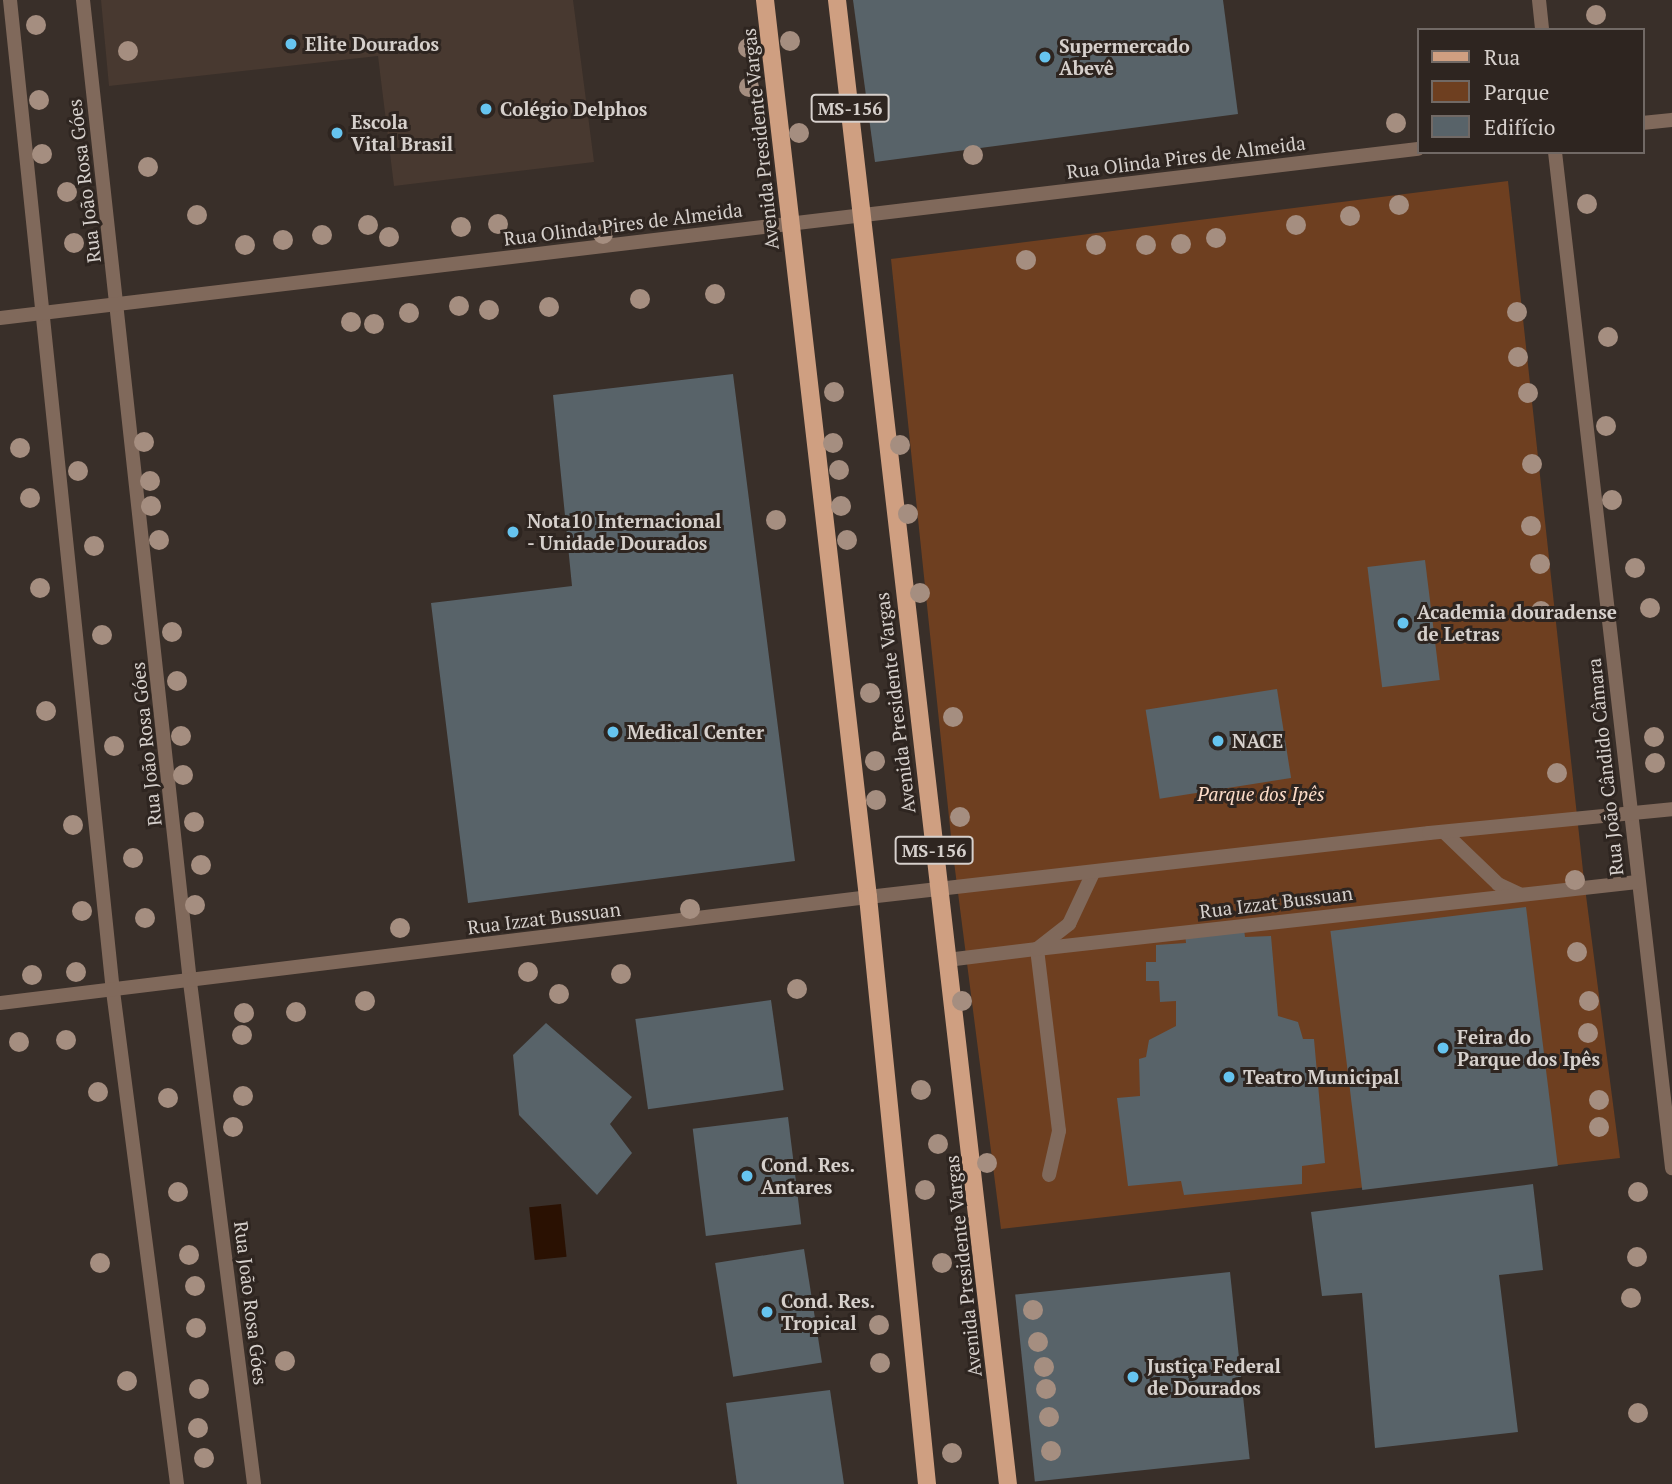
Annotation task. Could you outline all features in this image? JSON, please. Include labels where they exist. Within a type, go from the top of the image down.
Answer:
[{"type":"main road","name":"Avenida Presidente Vargas","points":[[765,0],[868,897],[927,1484]]},
{"type":"main road","name":"Avenida Presidente Vargas","points":[[837,0],[890,479],[1008,1484]]},
{"type":"street","points":[[10,0],[113,991],[177,1484]]},
{"type":"street","name":"Rua João Rosa Góes","points":[[83,0],[190,982],[254,1484]]},
{"type":"street","points":[[1539,0],[1542,28]]},
{"type":"street","points":[[1644,123],[1672,120]]},
{"type":"street","name":"Rua Olinda Pires de Almeida","points":[[0,318],[1416,149]]},
{"type":"street","name":"Rua João Cândido Câmara","points":[[1555,154],[1672,1168]]},
{"type":"street","name":"Rua Izzat Bussuan","points":[[0,1003],[190,982],[868,897],[1672,809]]},
{"type":"street","points":[[1446,833],[1498,884],[1519,894]]},
{"type":"street","points":[[1049,1175],[1059,1131],[1037,949],[1069,924],[1093,873]]},
{"type":"street","name":"Rua Izzat Bussuan","points":[[947,960],[1637,882]]},
{"type":"shaded area","points":[[101,0],[573,0],[594,162],[394,186],[378,56],[109,86]]},
{"type":"shaded area","points":[[561,1204],[567,1257],[535,1260],[529,1207]]},
{"type":"green space","name":"Parque dos Ipês","points":[[1508,181],[1584,880],[1620,1158],[1001,1229],[952,846],[891,259]]},
{"type":"building","name":"Supermercado Abevê","points":[[853,0],[1223,0],[1238,114],[875,162]]},
{"type":"building","name":"Medical Center","points":[[733,374],[795,861],[468,903],[431,603],[572,586],[553,395]]},
{"type":"building","name":"Academia douradense de Letras","points":[[1425,560],[1440,680],[1382,687],[1367,567]]},
{"type":"building","name":"NACE","points":[[1277,689],[1291,778],[1160,799],[1146,710]]},
{"type":"building","name":"Feira do Parque dos Ipês","points":[[1526,907],[1558,1166],[1362,1190],[1330,931]]},
{"type":"building","name":"Teatro Municipal","points":[[1244,929],[1245,937],[1271,936],[1278,1016],[1298,1022],[1303,1039],[1314,1039],[1325,1163],[1302,1166],[1302,1184],[1184,1195],[1181,1181],[1128,1186],[1117,1098],[1140,1096],[1139,1059],[1146,1057],[1149,1040],[1176,1026],[1176,1001],[1160,1002],[1159,981],[1146,981],[1146,962],[1156,962],[1156,945],[1186,943],[1185,933]]},
{"type":"building","points":[[771,1000],[784,1090],[648,1109],[635,1019]]},
{"type":"building","points":[[546,1023],[632,1097],[610,1124],[632,1153],[597,1195],[519,1115],[513,1055]]},
{"type":"building","name":"Cond. Res. Antares","points":[[788,1117],[801,1224],[706,1236],[693,1129]]},
{"type":"building","points":[[1533,1184],[1543,1270],[1499,1275],[1518,1432],[1375,1448],[1362,1293],[1322,1296],[1311,1212]]},
{"type":"building","name":"Cond. Res. Tropical","points":[[804,1249],[822,1363],[733,1377],[715,1263]]},
{"type":"building","name":"Justiça Federal de Dourados","points":[[1230,1272],[1250,1459],[1035,1482],[1015,1295]]},
{"type":"building","points":[[830,1390],[844,1484],[737,1484],[726,1403]]},
{"type":"place","name":"Elite Dourados","points":[[291,44]]},
{"type":"place","name":"Supermercado Abevê","points":[[1045,57]]},
{"type":"place","name":"Colégio Delphos","points":[[486,109]]},
{"type":"place","name":"Escola Vital Brasil","points":[[337,133]]},
{"type":"place","name":"Nota10 Internacional - Unidade Dourados","points":[[513,532]]},
{"type":"place","name":"Academia douradense de Letras","points":[[1403,623]]},
{"type":"place","name":"Medical Center","points":[[613,732]]},
{"type":"place","name":"NACE","points":[[1218,741]]},
{"type":"place","name":"Feira do Parque dos Ipês","points":[[1443,1048]]},
{"type":"place","name":"Teatro Municipal","points":[[1229,1077]]},
{"type":"place","name":"Cond. Res. Antares","points":[[747,1176]]},
{"type":"place","name":"Cond. Res. Tropical","points":[[767,1312]]},
{"type":"place","name":"Justiça Federal de Dourados","points":[[1133,1377]]}]
